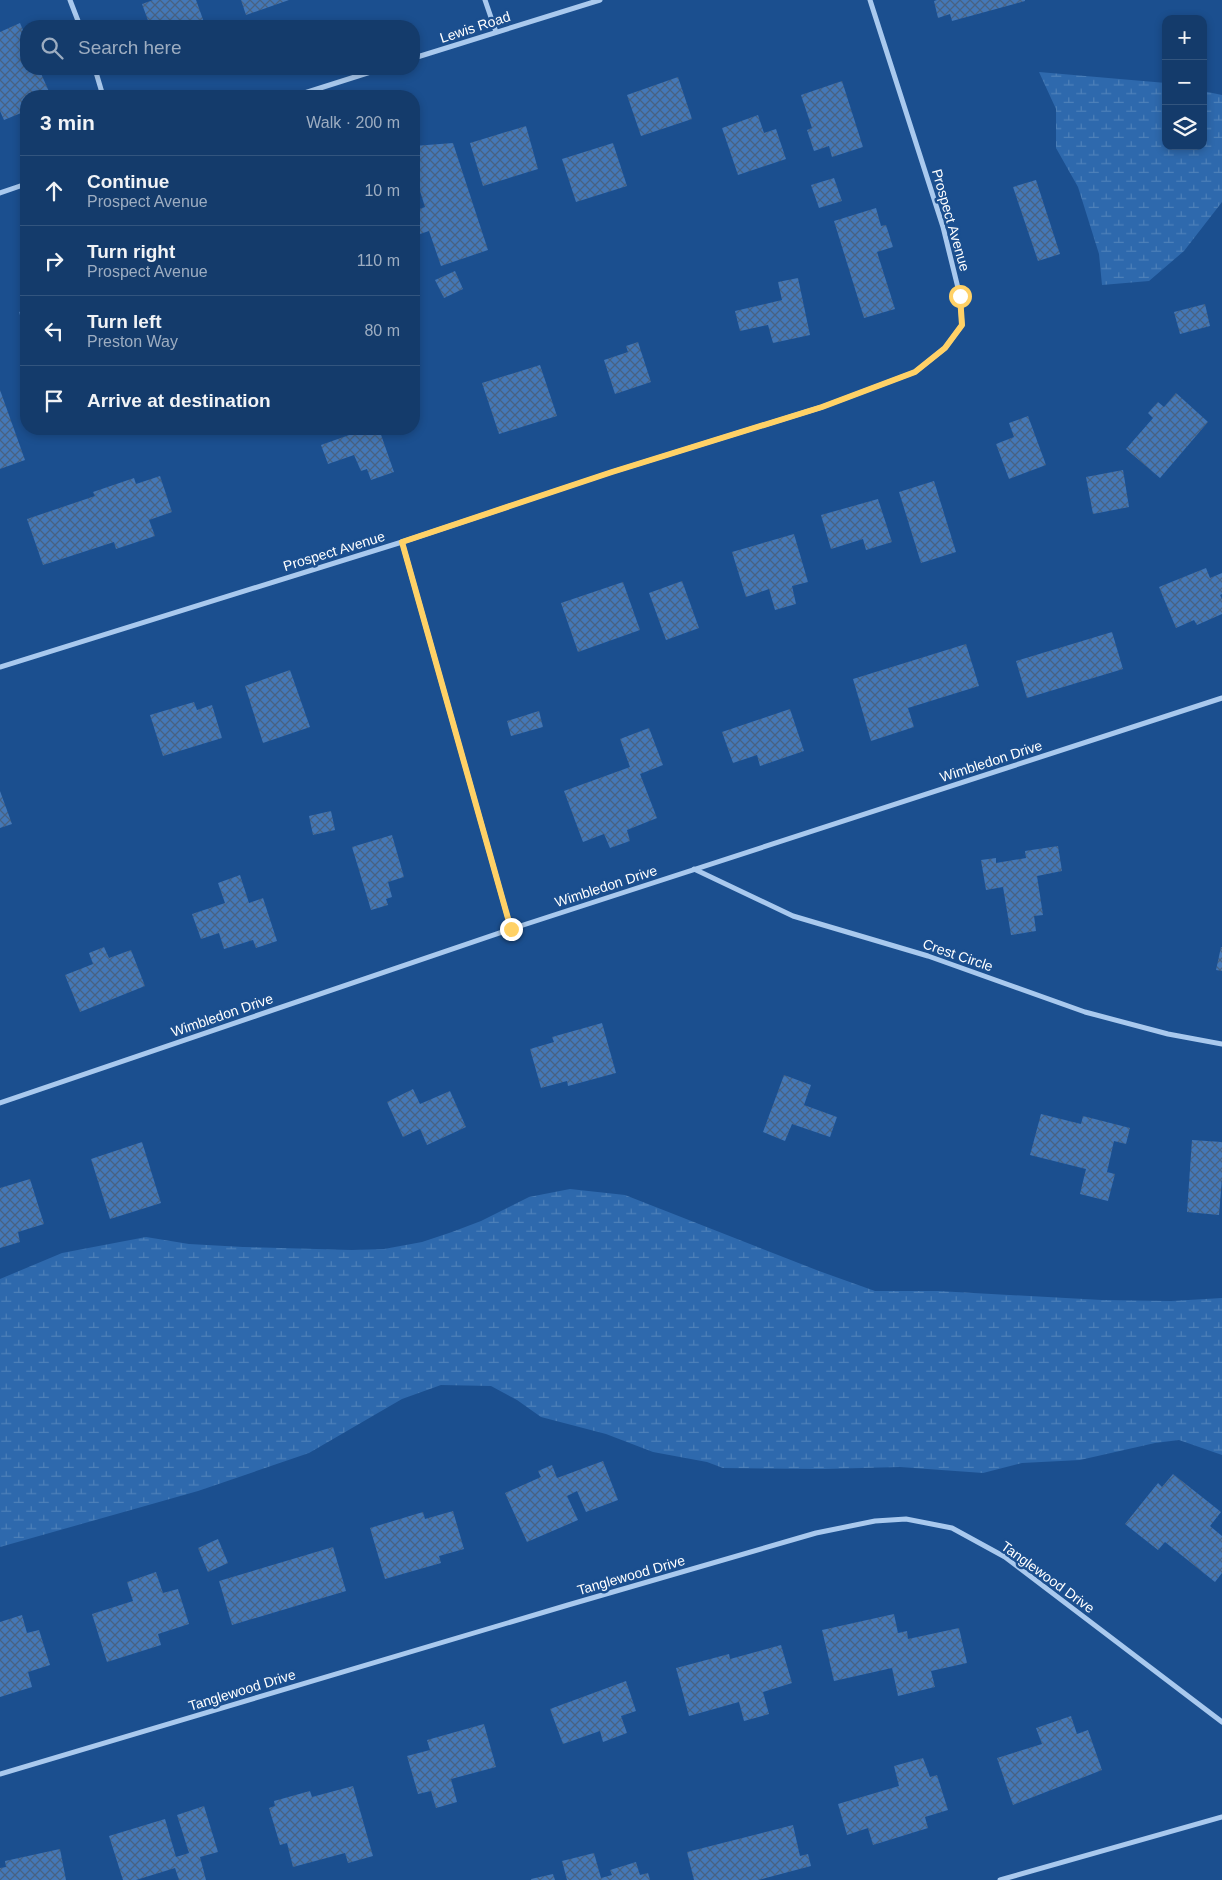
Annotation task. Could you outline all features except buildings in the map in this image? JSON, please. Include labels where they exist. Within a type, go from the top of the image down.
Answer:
[{"type":"street","points":[[70,0],[78,20]]},
{"type":"street","points":[[484,0],[496,32]]},
{"type":"street","name":"Lewis Road","points":[[420,56],[600,0]]},
{"type":"street","name":"Prospect Avenue","points":[[0,668],[402,542],[612,472],[822,407],[915,372],[945,348],[962,325],[960,296],[944,227],[870,0]]},
{"type":"street","points":[[97,75],[101,90]]},
{"type":"street","points":[[314,90],[361,75]]},
{"type":"street","points":[[0,193],[20,186]]},
{"type":"street","points":[[402,542],[511,929]]},
{"type":"street","name":"Wimbledon Drive","points":[[0,1103],[694,868],[1222,698]]},
{"type":"street","name":"Crest Circle","points":[[694,868],[793,916],[928,956],[1085,1012],[1168,1034],[1222,1044]]},
{"type":"street","name":"Tanglewood Drive","points":[[0,1774],[816,1533],[883,1520],[906,1520],[952,1528],[1005,1557],[1222,1722]]},
{"type":"street","points":[[1000,1880],[1222,1817]]},
{"type":"green space","points":[[1039,72],[1162,83],[1162,150],[1207,150],[1207,92],[1222,95],[1222,202],[1184,251],[1149,281],[1102,285],[1099,254],[1078,187],[1056,148],[1056,109]]},
{"type":"green space","points":[[570,1189],[625,1195],[875,1291],[938,1291],[1102,1300],[1171,1301],[1222,1298],[1222,1455],[1179,1440],[1155,1443],[1080,1460],[1022,1463],[983,1473],[900,1467],[824,1469],[723,1468],[707,1462],[653,1452],[606,1434],[541,1417],[517,1400],[491,1386],[441,1385],[402,1399],[309,1453],[198,1491],[0,1547],[0,1279],[62,1253],[146,1237],[189,1244],[243,1247],[384,1249],[422,1242],[481,1221],[529,1197]]},
{"type":"route","points":[[511,929],[402,542],[612,472],[822,407],[915,372],[945,348],[962,325],[960,296]]}]
